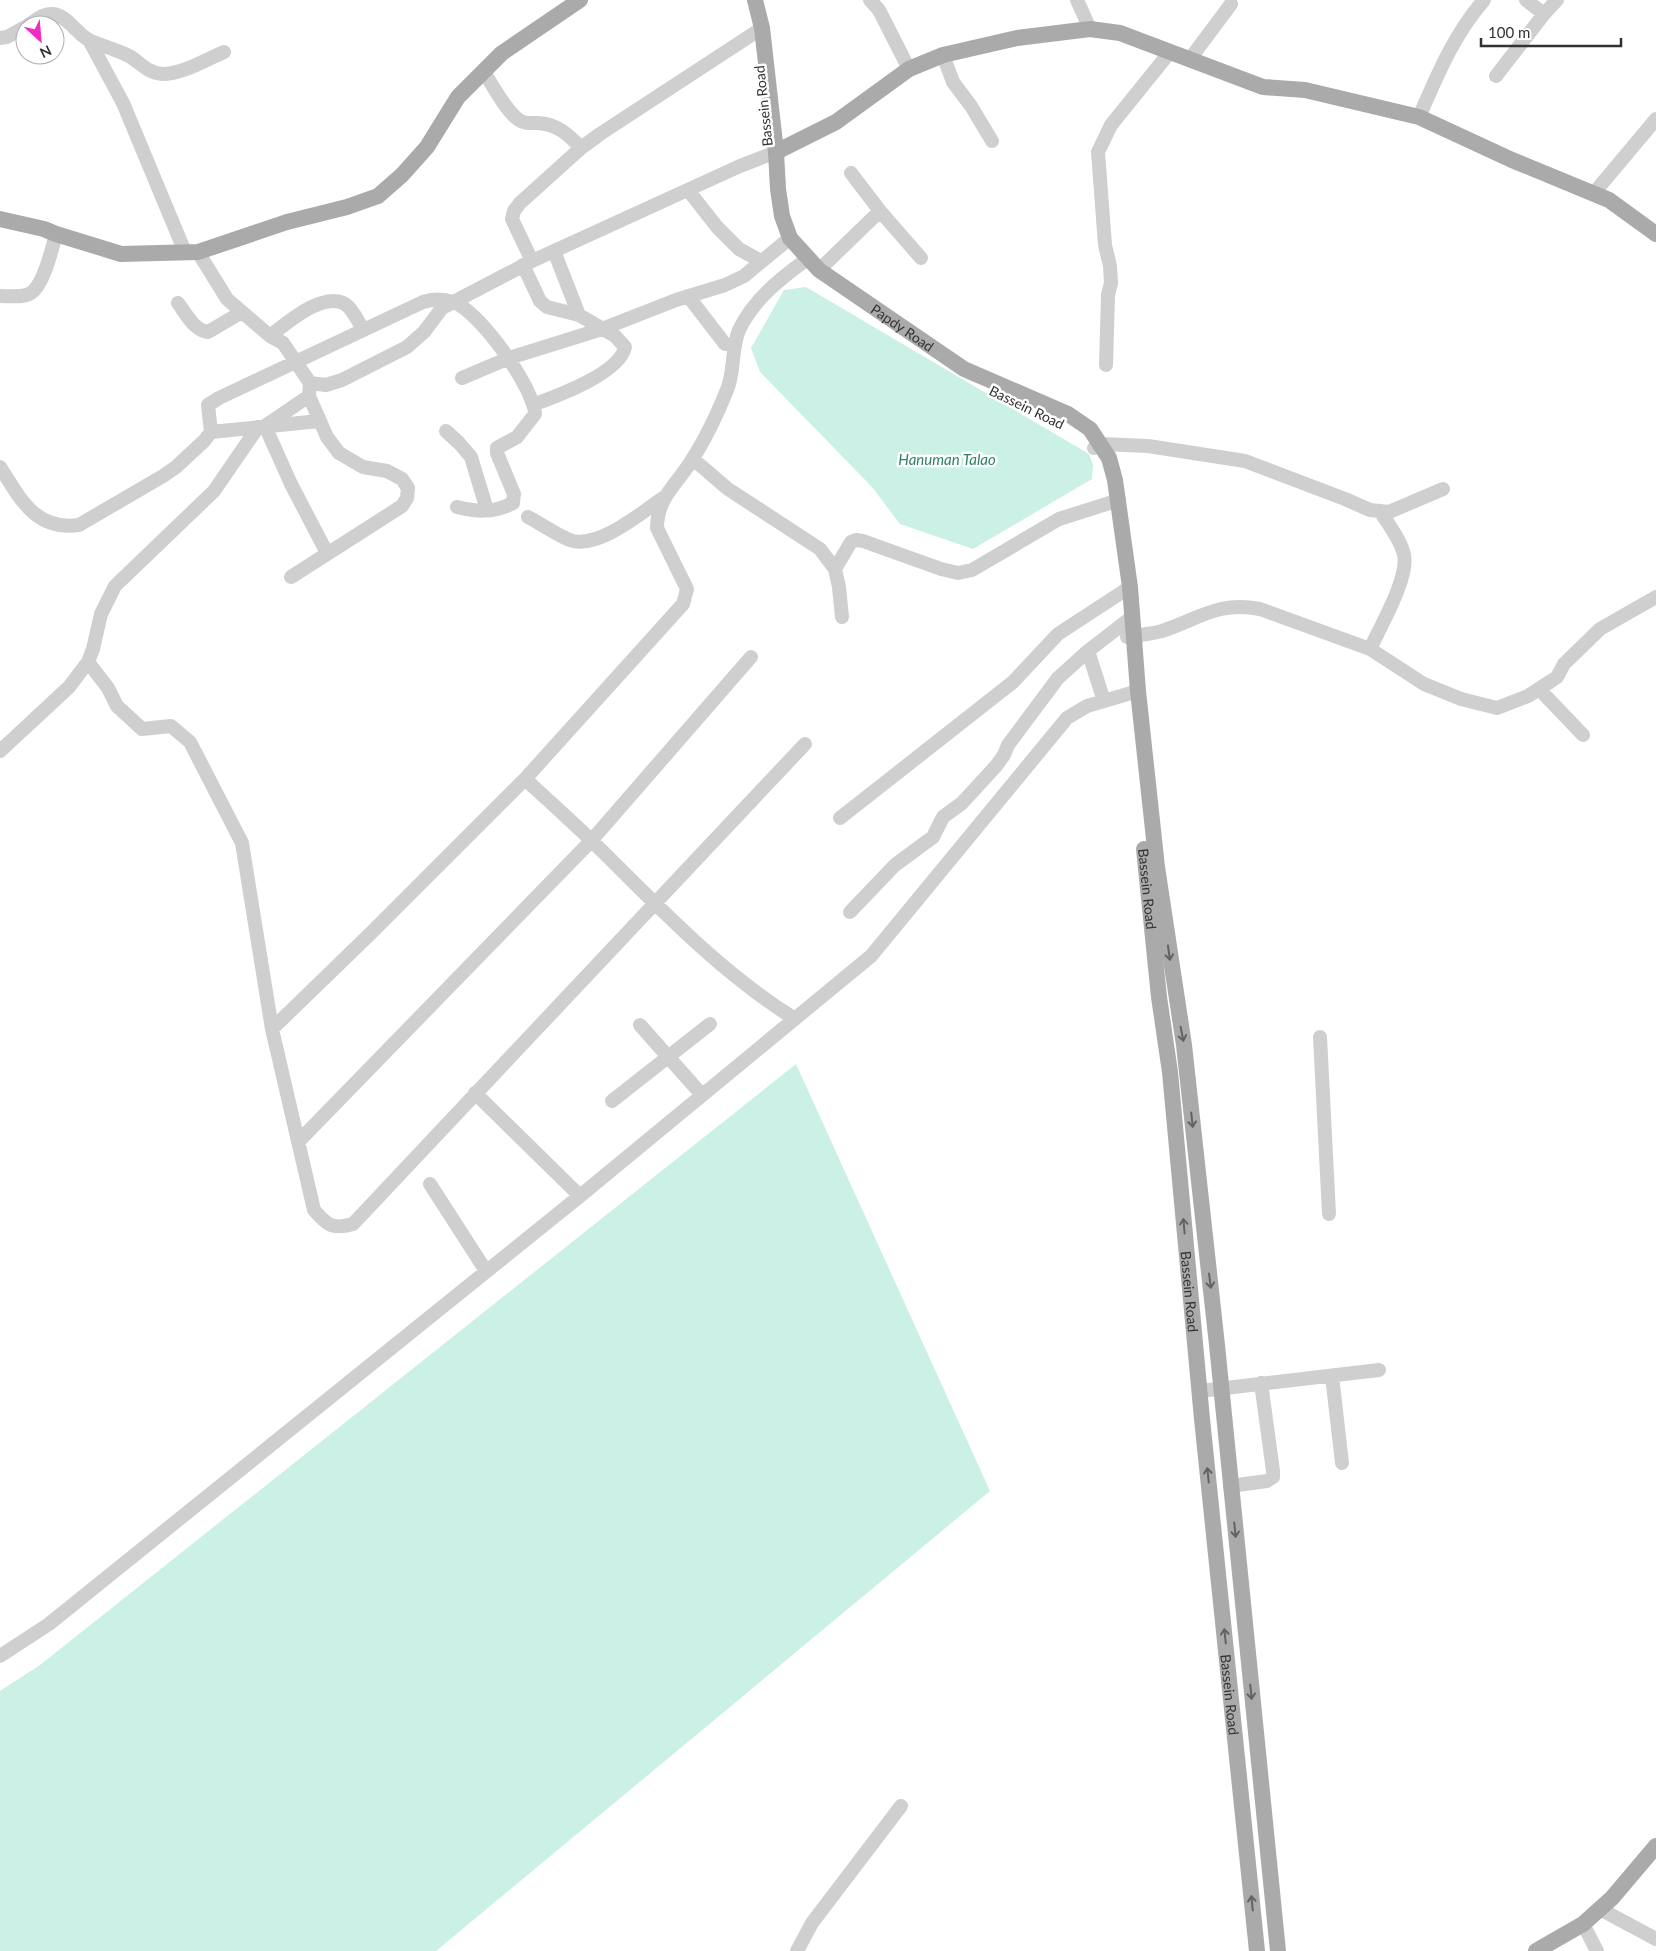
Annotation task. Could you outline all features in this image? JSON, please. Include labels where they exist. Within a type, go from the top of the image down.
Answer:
[{"type":"main road","points":[[0,219],[44,228],[56,234],[121,254],[191,252],[287,222],[347,207],[378,196],[402,175],[427,147],[458,97],[502,53],[580,0]]},
{"type":"main road","points":[[746,0],[758,30]]},
{"type":"main road","points":[[755,0],[758,30]]},
{"type":"main road","points":[[772,154],[836,122],[909,69],[943,55],[1017,38],[1090,29],[1120,33],[1263,86],[1305,90],[1419,117],[1512,160],[1609,200],[1656,234]]},
{"type":"main road","name":"Papdy Road","points":[[758,30],[772,154],[787,241],[804,261],[964,369],[1068,414],[1090,429],[1098,446]]},
{"type":"main road","name":"Bassein Road","points":[[804,261],[814,276],[954,372],[1043,413],[1098,446],[1109,458],[1118,535],[1127,589],[1148,889],[1170,1072],[1200,1391],[1257,1951]]},
{"type":"main road","name":"Bassein Road","points":[[1134,692],[1157,867],[1184,1045],[1267,1852],[1275,1951]]},
{"type":"main road","points":[[1182,1201],[1200,1199]]},
{"type":"main road","points":[[1536,1951],[1582,1924],[1600,1909],[1612,1898],[1656,1846]]},
{"type":"main road","points":[[1247,1855],[1267,1852]]},
{"type":"street","points":[[870,0],[879,10],[909,69]]},
{"type":"street","points":[[1078,0],[1090,29]]},
{"type":"street","points":[[1419,117],[1448,52],[1473,13],[1484,0]]},
{"type":"street","points":[[1526,0],[1544,14]]},
{"type":"street","points":[[1496,76],[1557,0]]},
{"type":"street","points":[[1190,59],[1231,4]]},
{"type":"street","points":[[51,7],[59,16],[89,40],[130,56],[147,70],[161,74],[177,72],[224,52]]},
{"type":"street","points":[[535,404],[574,390],[607,369],[624,353],[625,347],[622,342],[579,315],[547,306],[540,301],[512,219],[514,212],[520,203],[581,148],[758,30]]},
{"type":"street","points":[[0,38],[6,38],[15,33]]},
{"type":"street","points":[[89,40],[122,103],[191,252],[227,299],[270,336],[283,343],[296,361],[309,389],[319,421],[327,436],[344,456],[362,467],[387,471],[402,479],[408,488],[407,498],[402,506],[290,577]]},
{"type":"street","points":[[1106,365],[1108,295],[1112,283],[1105,245],[1098,152],[1110,124],[1170,52]]},
{"type":"street","points":[[943,55],[953,82],[971,106],[992,140]]},
{"type":"street","points":[[484,72],[519,120],[528,124],[539,123],[556,126],[567,133],[581,148]]},
{"type":"street","points":[[1594,193],[1656,119]]},
{"type":"street","points":[[0,751],[69,686],[88,662],[101,614],[115,586],[214,491],[262,427],[309,389],[326,386],[342,380],[407,347],[424,332],[442,308],[528,263],[772,154]]},
{"type":"street","points":[[851,173],[880,211],[921,258]]},
{"type":"street","points":[[688,190],[717,227],[739,249],[761,262]]},
{"type":"street","points":[[819,270],[880,211]]},
{"type":"street","points":[[0,296],[22,296],[32,292],[38,286],[48,262],[56,234]]},
{"type":"street","points":[[462,378],[509,358],[602,329],[688,296],[725,285],[744,276],[787,241]]},
{"type":"street","points":[[554,251],[579,315]]},
{"type":"street","points":[[528,517],[572,541],[585,542],[604,536],[619,528],[663,498],[693,459],[728,389],[733,372],[735,347],[739,330],[755,306],[775,282],[804,261]]},
{"type":"street","points":[[688,296],[725,344]]},
{"type":"street","points":[[1,470],[23,502],[41,519],[70,526],[79,525],[163,476],[176,467],[204,441],[211,432],[208,405],[296,361],[432,299],[454,302],[471,314],[492,335],[509,358],[535,404],[535,414],[517,437],[497,448],[497,453],[514,494],[513,503],[505,507],[478,512],[457,507]]},
{"type":"street","points":[[270,336],[308,308],[322,302],[344,303],[350,308],[363,330]]},
{"type":"street","points":[[178,303],[194,324],[202,331],[208,332],[242,312]]},
{"type":"street","points":[[211,432],[319,421]]},
{"type":"street","points":[[262,427],[328,554]]},
{"type":"street","points":[[446,431],[471,457],[487,510]]},
{"type":"street","points":[[1098,446],[1148,446],[1245,461],[1370,510],[1389,512],[1443,489]]},
{"type":"street","points":[[693,459],[728,489],[820,549],[835,569],[842,617]]},
{"type":"street","points":[[272,1029],[526,779],[682,604],[687,589],[657,528],[657,519],[663,498]]},
{"type":"street","points":[[835,569],[851,542],[856,540],[940,569],[958,573],[993,558],[1060,519],[1115,501]]},
{"type":"street","points":[[1370,649],[1402,580],[1405,566],[1401,545],[1380,511]]},
{"type":"street","points":[[840,818],[1013,682],[1058,634],[1127,589]]},
{"type":"street","points":[[850,912],[895,865],[933,836],[943,817],[962,803],[996,766],[1008,745],[1058,678],[1088,651],[1130,628],[1161,631],[1209,611],[1244,606],[1260,609],[1370,649],[1424,684],[1461,699],[1497,708],[1528,696],[1557,677],[1564,664],[1600,629],[1656,597]]},
{"type":"street","points":[[1088,651],[1104,701]]},
{"type":"street","points":[[298,1142],[591,841],[751,657]]},
{"type":"street","points":[[88,662],[108,688],[117,706],[142,730],[171,726],[190,742],[242,843],[272,1029],[314,1210],[325,1223],[341,1227],[353,1224],[805,744]]},
{"type":"street","points":[[1539,689],[1583,735]]},
{"type":"street","points":[[0,1656],[48,1624],[580,1196],[871,956],[1067,718],[1087,706],[1134,692]]},
{"type":"street","points":[[526,779],[654,904],[728,972],[772,1005],[795,1019]]},
{"type":"street","points":[[612,1101],[710,1024]]},
{"type":"street","points":[[640,1026],[702,1095]]},
{"type":"street","points":[[1320,1037],[1329,1214]]},
{"type":"street","points":[[475,1093],[580,1196]]},
{"type":"street","points":[[430,1184],[486,1271]]},
{"type":"street","points":[[1200,1391],[1380,1370]]},
{"type":"street","points":[[1332,1376],[1342,1462]]},
{"type":"street","points":[[1230,1486],[1267,1481],[1273,1477],[1261,1383]]},
{"type":"street","points":[[797,1951],[812,1923],[900,1806]]},
{"type":"street","points":[[1600,1909],[1656,1938]]},
{"type":"street","points":[[1582,1924],[1597,1951]]},
{"type":"water","name":"Hanuman Talao","points":[[806,287],[1089,454],[1093,465],[1092,479],[973,549],[900,524],[872,487],[760,372],[751,348],[784,290]]},
{"type":"water","points":[[796,1064],[990,1491],[436,1951],[0,1951],[0,1691],[40,1665]]}]
